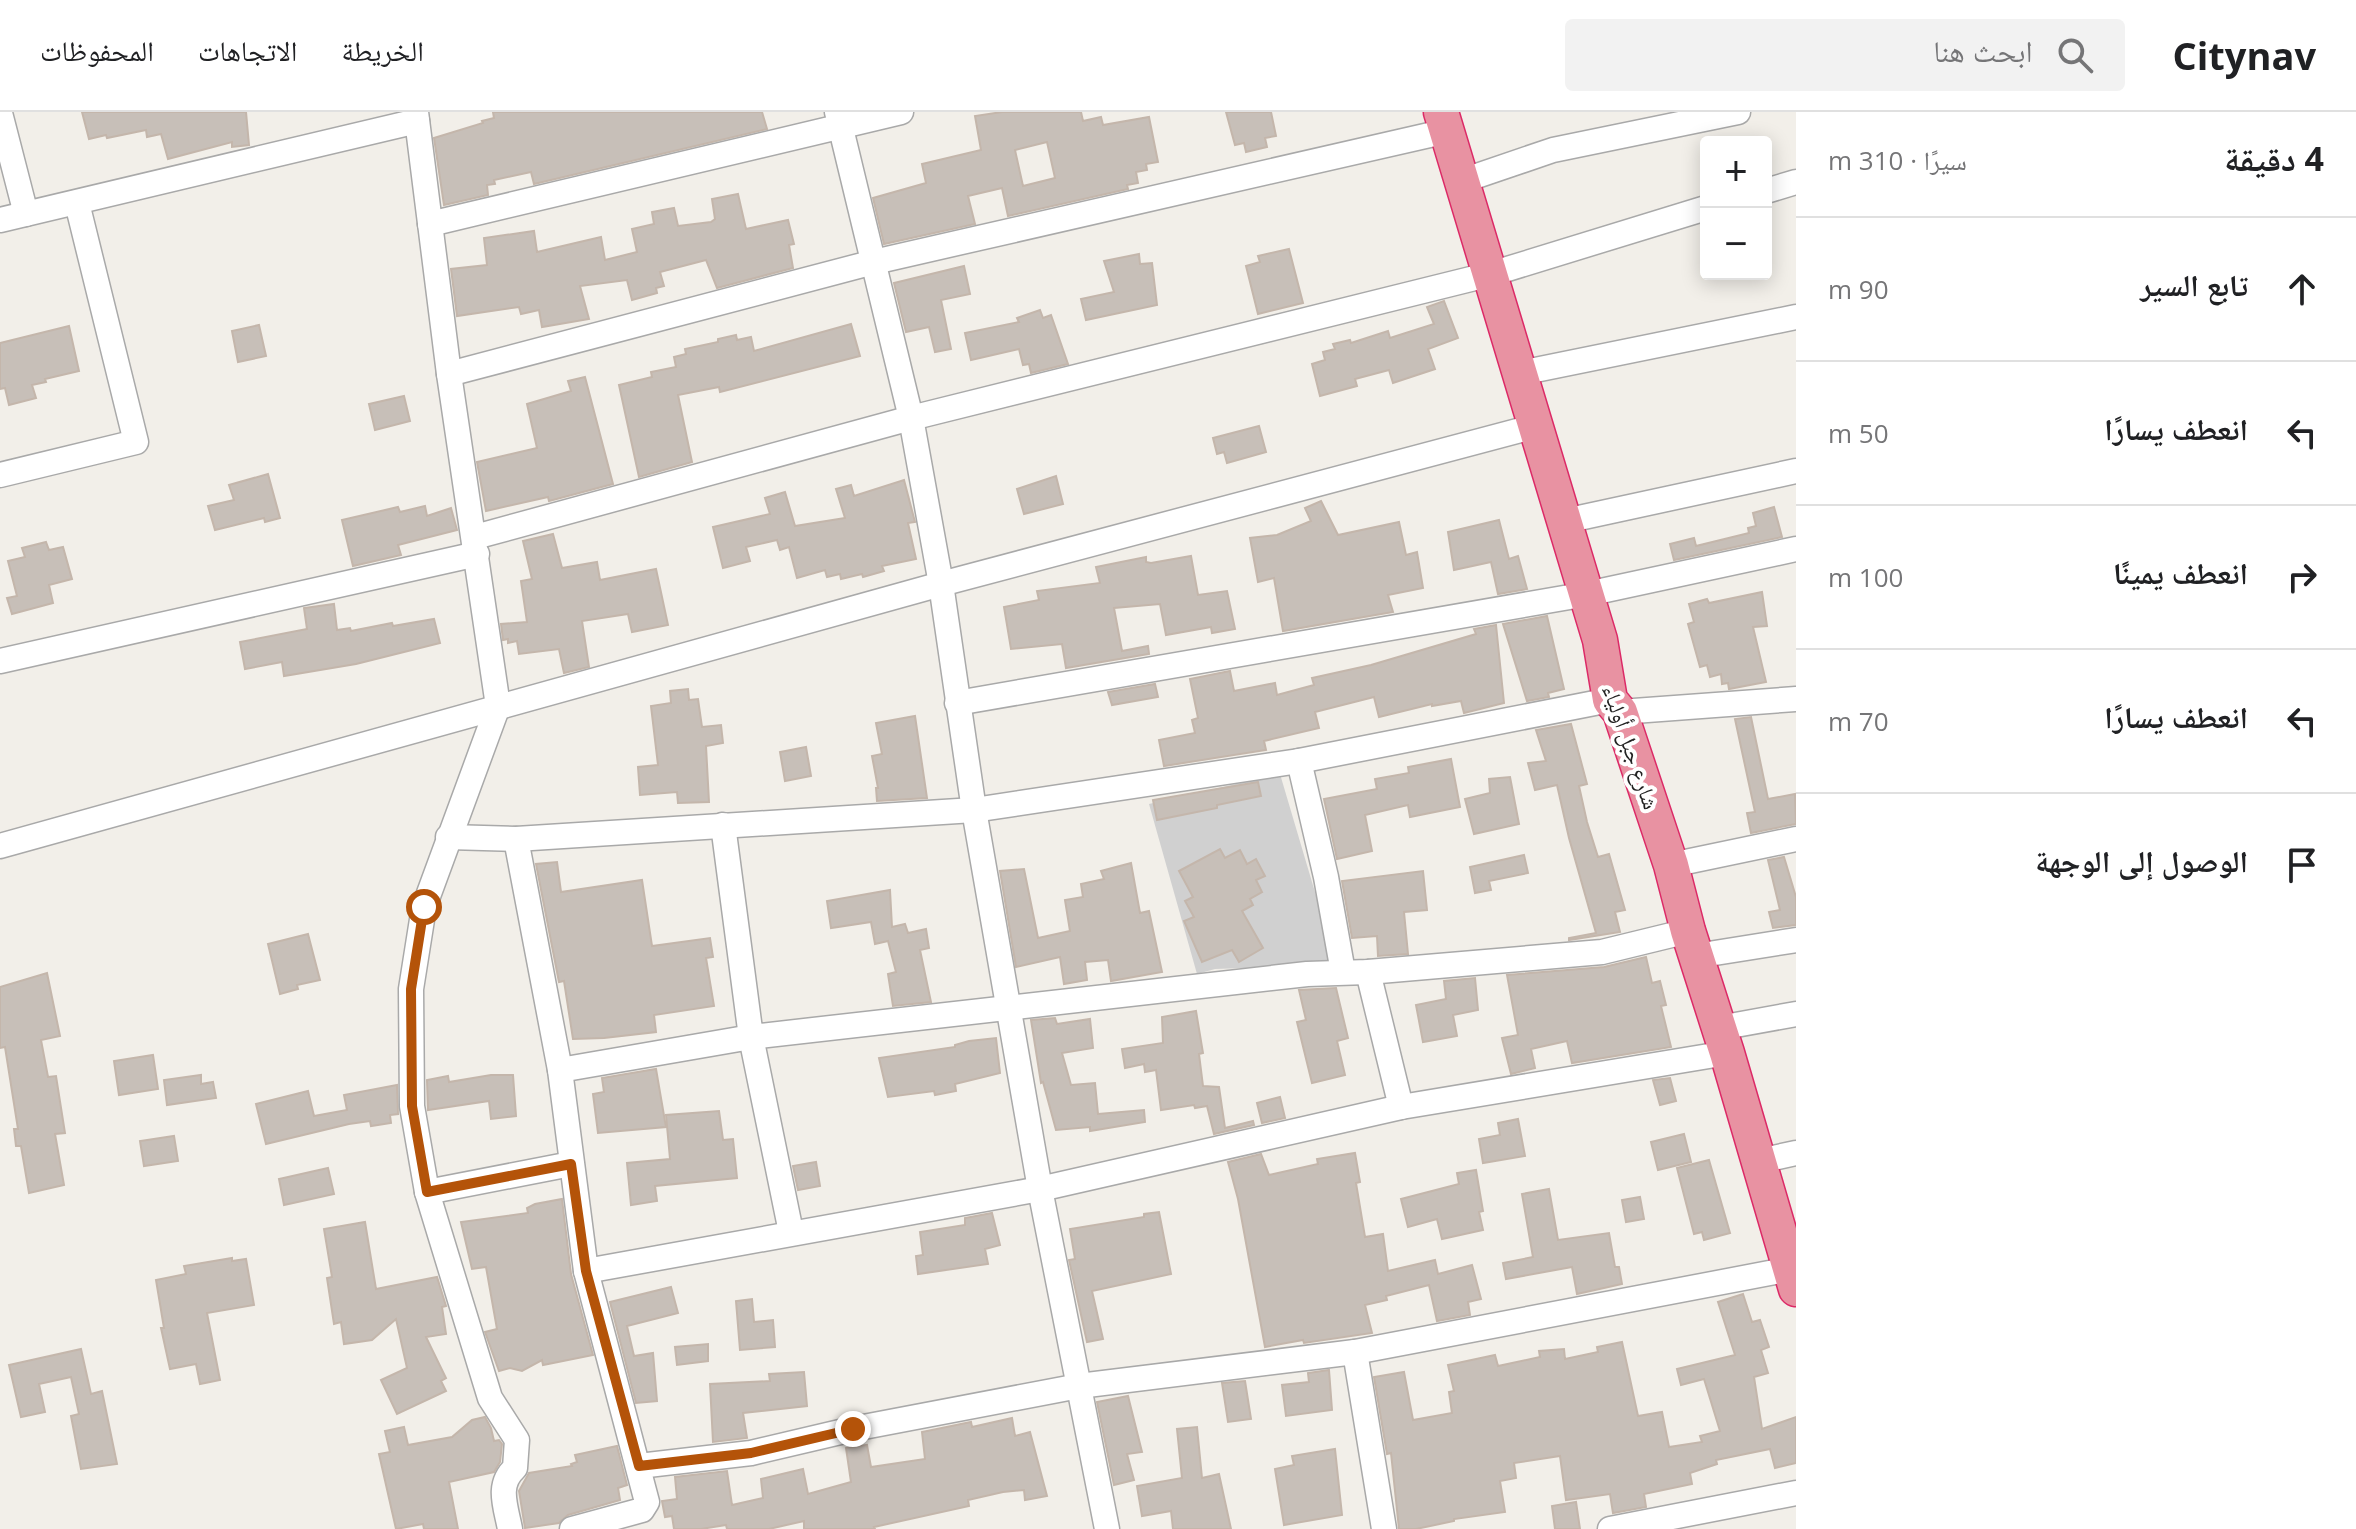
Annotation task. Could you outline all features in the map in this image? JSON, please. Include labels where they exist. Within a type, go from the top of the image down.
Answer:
[{"type":"highway","name":"شارع جبل أولياء","points":[[1444,122],[1587,594],[1615,706],[1671,865],[1692,944],[1794,1275]]},
{"type":"street","points":[[430,224],[839,118],[901,112]]},
{"type":"street","points":[[1462,181],[1553,150],[1738,112]]},
{"type":"street","points":[[0,113],[26,214]]},
{"type":"street","points":[[0,220],[416,116],[449,374],[498,706],[424,907],[411,989],[412,1106],[427,1192],[490,1398],[517,1440],[515,1468],[502,1486],[510,1529]]},
{"type":"street","points":[[839,118],[911,418],[941,584],[974,810],[1040,1189],[1107,1529]]},
{"type":"street","points":[[449,374],[874,262],[1444,122]]},
{"type":"street","points":[[1772,189],[1796,182]]},
{"type":"street","points":[[0,475],[136,442],[77,203]]},
{"type":"street","points":[[0,661],[476,546],[911,418],[1491,274],[1700,210]]},
{"type":"street","points":[[1520,373],[1796,317]]},
{"type":"street","points":[[0,846],[941,584],[1536,426]]},
{"type":"street","points":[[1565,521],[1796,471]]},
{"type":"street","points":[[957,703],[1587,594],[1796,549]]},
{"type":"street","points":[[448,837],[516,839],[974,810],[1299,761],[1615,706],[1796,699]]},
{"type":"street","points":[[1299,761],[1326,877],[1343,972]]},
{"type":"street","points":[[723,825],[751,1037],[791,1232]]},
{"type":"street","points":[[516,839],[560,1070],[586,1271],[647,1502],[642,1510],[572,1529]]},
{"type":"street","points":[[1671,865],[1796,839]]},
{"type":"street","points":[[560,1070],[751,1037],[1343,972],[1692,944],[1796,940]]},
{"type":"street","points":[[1368,972],[1401,1107]]},
{"type":"street","points":[[586,1271],[1040,1189],[1401,1107],[1723,1041],[1796,1014]]},
{"type":"street","points":[[1759,1161],[1796,1153]]},
{"type":"street","points":[[427,1192],[571,1164]]},
{"type":"street","points":[[639,1466],[751,1453],[853,1429],[1079,1386],[1355,1352],[1794,1275]]},
{"type":"street","points":[[1355,1352],[1384,1529]]},
{"type":"street","points":[[1610,1529],[1796,1493]]},
{"type":"shaded area","points":[[1280,774],[1333,953],[1328,965],[1215,969],[1197,974],[1149,804]]},
{"type":"building","points":[[82,112],[246,112],[249,145],[232,147],[232,142],[168,159],[161,134],[147,137],[146,130],[89,139]]},
{"type":"building","points":[[493,112],[762,112],[767,129],[534,184],[531,172],[494,180],[495,184],[487,185],[488,195],[444,205],[434,138],[483,123],[494,118]]},
{"type":"building","points":[[1002,112],[1081,112],[1083,121],[1101,117],[1103,125],[1149,117],[1158,162],[1146,164],[1147,170],[1136,172],[1138,183],[1127,185],[1128,189],[1008,216],[1002,188],[968,196],[975,224],[884,244],[873,198],[926,183],[922,164],[981,150],[975,116]],"holes":[[[1047,142],[1055,178],[1023,186],[1015,150]]]},
{"type":"building","points":[[1226,112],[1271,112],[1276,136],[1265,138],[1267,147],[1246,152],[1244,143],[1235,145]]},
{"type":"building","points":[[738,194],[746,229],[788,220],[794,244],[789,245],[793,268],[717,288],[706,260],[660,272],[664,286],[656,288],[657,293],[632,300],[627,280],[580,286],[589,319],[542,327],[539,310],[521,314],[519,307],[457,316],[451,269],[487,265],[484,238],[534,231],[537,252],[601,237],[605,260],[637,252],[632,229],[654,224],[652,212],[674,208],[678,226],[711,222],[715,219],[712,199]]},
{"type":"building","points":[[1289,249],[1303,303],[1258,314],[1246,266],[1260,262],[1258,256]]},
{"type":"building","points":[[1139,254],[1140,264],[1152,263],[1157,305],[1086,320],[1081,299],[1114,292],[1104,261]]},
{"type":"building","points":[[964,266],[970,294],[941,300],[951,349],[935,352],[929,327],[906,332],[894,283]]},
{"type":"building","points":[[1444,301],[1458,338],[1428,349],[1435,369],[1393,383],[1389,370],[1355,379],[1357,386],[1320,396],[1312,364],[1325,360],[1323,352],[1335,349],[1333,344],[1350,340],[1351,343],[1388,331],[1390,338],[1434,324],[1427,307]]},
{"type":"building","points":[[1040,310],[1043,318],[1051,315],[1068,364],[1031,373],[1029,364],[1023,365],[1019,349],[971,360],[965,333],[1019,322],[1017,318]]},
{"type":"building","points":[[851,324],[860,356],[720,392],[719,387],[678,395],[692,462],[639,477],[619,385],[652,377],[651,372],[676,367],[674,357],[686,354],[685,349],[718,342],[718,339],[736,335],[737,340],[751,337],[754,351]]},
{"type":"building","points":[[259,325],[266,356],[238,362],[232,331]]},
{"type":"building","points":[[69,326],[79,371],[32,385],[36,398],[9,405],[5,388],[0,389],[0,343]]},
{"type":"building","points":[[585,377],[613,484],[549,501],[548,497],[486,511],[477,462],[537,448],[527,404],[571,391],[568,381]]},
{"type":"building","points":[[404,396],[410,421],[375,430],[369,404]]},
{"type":"building","points":[[1259,426],[1266,452],[1227,463],[1224,452],[1217,454],[1213,438]]},
{"type":"building","points":[[268,474],[280,518],[265,522],[264,518],[215,530],[208,506],[234,500],[229,485]]},
{"type":"building","points":[[1056,476],[1063,504],[1024,514],[1017,489]]},
{"type":"building","points":[[904,480],[915,522],[908,523],[916,559],[882,566],[884,571],[863,577],[862,574],[841,579],[840,574],[827,577],[825,570],[797,578],[789,547],[780,550],[777,540],[746,547],[750,561],[723,568],[713,527],[770,514],[765,498],[785,492],[795,526],[845,518],[836,489],[851,485],[854,496]]},
{"type":"building","points":[[1321,501],[1338,535],[1399,522],[1406,555],[1417,552],[1423,588],[1388,595],[1393,612],[1283,631],[1274,578],[1258,582],[1250,538],[1277,535],[1311,521],[1305,508]]},
{"type":"building","points":[[425,506],[427,516],[451,508],[457,530],[398,545],[401,555],[353,566],[342,520],[398,507],[400,512]]},
{"type":"building","points":[[1774,507],[1782,537],[1674,560],[1670,544],[1694,538],[1696,546],[1749,533],[1748,528],[1756,526],[1753,513]]},
{"type":"building","points":[[1499,520],[1509,559],[1518,556],[1527,589],[1498,594],[1491,562],[1454,570],[1448,532]]},
{"type":"building","points":[[553,534],[562,568],[597,562],[600,580],[656,569],[668,625],[632,632],[628,614],[582,621],[589,667],[564,673],[559,649],[519,654],[517,641],[508,643],[508,639],[503,640],[501,624],[527,622],[521,581],[532,579],[523,541]]},
{"type":"building","points":[[46,542],[49,550],[63,547],[72,579],[49,585],[53,603],[12,614],[7,598],[17,596],[8,561],[25,557],[22,548]]},
{"type":"building","points":[[1191,556],[1198,595],[1227,591],[1235,629],[1212,633],[1211,627],[1166,635],[1160,604],[1114,608],[1122,651],[1148,646],[1149,654],[1066,668],[1062,644],[1011,649],[1004,607],[1039,600],[1037,591],[1100,583],[1096,567],[1146,557],[1146,562],[1151,563]]},
{"type":"building","points":[[1762,592],[1767,626],[1753,627],[1766,682],[1729,689],[1728,683],[1722,684],[1721,674],[1710,677],[1707,665],[1700,667],[1688,624],[1694,622],[1689,604]]},
{"type":"building","points":[[334,604],[337,630],[350,628],[351,631],[434,619],[440,643],[356,664],[284,676],[282,662],[245,669],[240,642],[307,629],[304,608]]},
{"type":"building","points":[[1547,616],[1564,689],[1548,693],[1549,697],[1527,701],[1503,624]]},
{"type":"building","points":[[1496,625],[1504,703],[1464,713],[1461,701],[1432,704],[1379,717],[1374,697],[1315,712],[1319,728],[1264,741],[1266,750],[1164,766],[1159,740],[1195,733],[1192,720],[1198,718],[1190,679],[1230,671],[1234,691],[1275,683],[1277,695],[1314,685],[1312,678],[1371,665],[1476,634],[1474,629]]},
{"type":"building","points":[[1155,684],[1158,697],[1112,705],[1108,692]]},
{"type":"building","points":[[688,689],[689,700],[698,699],[702,727],[721,725],[723,743],[706,746],[709,802],[678,803],[677,792],[640,795],[638,767],[658,765],[651,706],[671,703],[670,691]]},
{"type":"building","points":[[915,716],[927,798],[877,801],[878,788],[872,756],[882,754],[876,723]]},
{"type":"building","points":[[1751,717],[1768,799],[1795,794],[1796,824],[1751,833],[1747,813],[1755,812],[1735,719]]},
{"type":"building","points":[[1571,724],[1587,784],[1579,786],[1587,822],[1598,857],[1609,854],[1625,910],[1615,912],[1620,932],[1569,940],[1596,933],[1557,785],[1535,790],[1528,763],[1546,761],[1536,730]]},
{"type":"building","points":[[806,747],[811,776],[785,781],[780,752]]},
{"type":"building","points":[[1451,759],[1460,807],[1410,817],[1408,805],[1365,815],[1372,851],[1337,859],[1324,799],[1377,789],[1375,779],[1409,773],[1408,767]]},
{"type":"building","points":[[1510,777],[1519,824],[1474,834],[1465,799],[1490,793],[1489,779]]},
{"type":"building","points":[[1258,782],[1261,796],[1157,820],[1153,800]]},
{"type":"building","points":[[1220,849],[1225,858],[1240,850],[1247,864],[1256,859],[1265,876],[1256,880],[1262,892],[1250,899],[1253,905],[1242,911],[1263,948],[1239,962],[1232,950],[1202,962],[1184,921],[1194,917],[1185,901],[1193,897],[1179,871]]},
{"type":"building","points":[[1524,855],[1528,873],[1489,881],[1491,890],[1475,893],[1470,867]]},
{"type":"building","points":[[1784,857],[1796,897],[1796,925],[1773,928],[1769,912],[1780,910],[1768,860]]},
{"type":"building","points":[[557,862],[561,892],[642,880],[652,946],[710,938],[713,957],[706,958],[714,1006],[654,1015],[656,1032],[573,1039],[564,981],[559,982],[536,864]]},
{"type":"building","points":[[1131,863],[1140,913],[1149,911],[1162,972],[1111,981],[1108,960],[1085,962],[1087,980],[1064,984],[1060,957],[1016,967],[1000,871],[1024,869],[1038,938],[1070,931],[1065,900],[1083,897],[1081,884],[1104,879],[1101,871]]},
{"type":"building","points":[[1423,871],[1427,910],[1404,912],[1408,954],[1378,956],[1377,936],[1352,938],[1342,881]]},
{"type":"building","points":[[890,890],[892,927],[905,924],[908,933],[926,929],[929,948],[920,950],[931,1002],[893,1006],[888,974],[896,972],[888,941],[875,944],[871,922],[831,928],[827,901]]},
{"type":"building","points":[[308,934],[320,980],[297,985],[298,989],[280,994],[268,944]]},
{"type":"building","points":[[1646,957],[1652,983],[1660,981],[1666,1005],[1661,1006],[1671,1047],[1572,1063],[1567,1041],[1531,1049],[1535,1068],[1511,1074],[1502,1038],[1518,1035],[1507,975],[1604,967]]},
{"type":"building","points":[[47,973],[60,1036],[41,1040],[48,1077],[56,1076],[65,1133],[55,1134],[64,1185],[29,1193],[21,1146],[16,1146],[14,1129],[18,1129],[5,1047],[0,1048],[0,987]]},
{"type":"building","points":[[1475,978],[1478,1010],[1453,1015],[1457,1036],[1423,1042],[1416,1005],[1446,999],[1444,981]]},
{"type":"building","points":[[1336,988],[1348,1038],[1337,1041],[1345,1075],[1312,1083],[1297,1022],[1306,1020],[1299,990]]},
{"type":"building","points":[[1196,1011],[1203,1053],[1199,1054],[1203,1086],[1219,1087],[1225,1128],[1253,1121],[1254,1125],[1214,1134],[1207,1106],[1161,1110],[1156,1070],[1145,1072],[1144,1064],[1125,1068],[1122,1049],[1163,1043],[1162,1017]]},
{"type":"building","points":[[1055,1018],[1057,1024],[1090,1019],[1093,1048],[1062,1053],[1071,1085],[1095,1083],[1098,1114],[1144,1110],[1145,1122],[1090,1131],[1090,1127],[1056,1130],[1041,1083],[1031,1020]]},
{"type":"building","points":[[996,1038],[1000,1073],[955,1084],[956,1091],[888,1097],[879,1058]]},
{"type":"building","points":[[153,1055],[158,1089],[119,1095],[114,1061]]},
{"type":"building","points":[[656,1069],[666,1127],[598,1133],[593,1094],[604,1092],[602,1078]]},
{"type":"building","points":[[201,1075],[201,1084],[213,1082],[216,1098],[167,1105],[164,1080]]},
{"type":"building","points":[[513,1075],[516,1116],[491,1119],[489,1101],[428,1110],[427,1080],[448,1076],[449,1082]]},
{"type":"building","points":[[1670,1078],[1676,1101],[1660,1105],[1653,1080]]},
{"type":"building","points":[[397,1085],[398,1114],[390,1115],[391,1123],[371,1126],[370,1121],[349,1124],[266,1144],[256,1104],[308,1091],[314,1116],[347,1110],[344,1095]]},
{"type":"building","points":[[1280,1097],[1285,1118],[1262,1123],[1257,1103]]},
{"type":"building","points":[[719,1111],[723,1140],[733,1139],[737,1178],[655,1186],[657,1201],[631,1205],[627,1163],[670,1159],[666,1115]]},
{"type":"building","points":[[1518,1119],[1525,1156],[1483,1163],[1479,1139],[1500,1135],[1498,1123]]},
{"type":"building","points":[[1684,1134],[1691,1162],[1658,1170],[1651,1142]]},
{"type":"building","points":[[174,1136],[178,1161],[144,1166],[140,1141]]},
{"type":"building","points":[[1355,1153],[1360,1182],[1356,1183],[1365,1237],[1383,1234],[1388,1271],[1435,1260],[1438,1274],[1472,1265],[1481,1299],[1468,1302],[1470,1315],[1437,1321],[1429,1285],[1365,1305],[1372,1333],[1265,1347],[1238,1199],[1228,1162],[1261,1154],[1269,1175],[1318,1164],[1317,1159]]},
{"type":"building","points":[[1709,1160],[1730,1233],[1704,1240],[1702,1232],[1694,1234],[1677,1168]]},
{"type":"building","points":[[816,1162],[820,1186],[798,1190],[793,1166]]},
{"type":"building","points":[[328,1168],[334,1194],[284,1205],[279,1179]]},
{"type":"building","points":[[1476,1170],[1483,1230],[1442,1239],[1437,1219],[1408,1227],[1401,1199],[1459,1184],[1457,1173]]},
{"type":"building","points":[[1549,1189],[1558,1240],[1609,1233],[1615,1267],[1619,1267],[1622,1284],[1577,1294],[1572,1267],[1506,1279],[1503,1263],[1533,1257],[1522,1194]]},
{"type":"building","points":[[1640,1197],[1644,1219],[1626,1222],[1622,1200]]},
{"type":"building","points":[[562,1199],[571,1274],[593,1355],[543,1365],[542,1360],[522,1371],[510,1368],[499,1371],[485,1332],[497,1329],[486,1267],[472,1269],[461,1222],[528,1213],[527,1208],[535,1204]]},
{"type":"building","points":[[1159,1212],[1171,1274],[1092,1291],[1103,1339],[1087,1342],[1069,1260],[1075,1259],[1070,1229]]},
{"type":"building","points":[[992,1213],[1000,1245],[985,1249],[988,1264],[918,1274],[916,1256],[923,1255],[920,1232],[965,1225],[965,1218]]},
{"type":"building","points":[[365,1222],[376,1289],[437,1277],[446,1306],[442,1307],[446,1334],[426,1337],[446,1378],[441,1381],[446,1391],[397,1414],[381,1380],[407,1368],[396,1319],[372,1340],[344,1344],[341,1322],[334,1324],[327,1278],[332,1277],[324,1229]]},
{"type":"building","points":[[232,1258],[232,1261],[246,1259],[254,1305],[207,1313],[220,1380],[200,1384],[196,1364],[170,1369],[161,1328],[164,1328],[156,1280],[186,1274],[184,1266]]},
{"type":"building","points":[[671,1287],[678,1313],[627,1326],[634,1356],[653,1353],[657,1401],[636,1403],[610,1302]]},
{"type":"building","points":[[1743,1294],[1752,1322],[1760,1320],[1769,1347],[1761,1350],[1768,1373],[1754,1377],[1762,1429],[1796,1417],[1796,1463],[1775,1468],[1770,1449],[1716,1460],[1717,1464],[1690,1473],[1692,1484],[1644,1494],[1646,1507],[1613,1513],[1610,1494],[1566,1500],[1560,1456],[1514,1463],[1516,1478],[1500,1481],[1505,1512],[1454,1519],[1416,1529],[1399,1529],[1391,1453],[1387,1454],[1374,1377],[1404,1372],[1413,1420],[1452,1413],[1449,1392],[1454,1391],[1448,1365],[1495,1355],[1498,1366],[1540,1357],[1539,1351],[1564,1349],[1565,1359],[1598,1352],[1597,1347],[1622,1342],[1638,1416],[1662,1412],[1669,1447],[1702,1442],[1700,1436],[1720,1431],[1704,1379],[1681,1385],[1677,1369],[1735,1355],[1718,1302]]},
{"type":"building","points":[[752,1299],[754,1322],[773,1320],[775,1347],[740,1350],[736,1301]]},
{"type":"building","points":[[708,1344],[708,1361],[677,1365],[675,1347]]},
{"type":"building","points":[[81,1349],[91,1394],[102,1391],[117,1464],[81,1469],[71,1416],[79,1414],[71,1377],[39,1384],[45,1412],[21,1417],[9,1365]]},
{"type":"building","points":[[1329,1370],[1332,1410],[1286,1416],[1282,1385],[1309,1382],[1308,1373]]},
{"type":"building","points":[[804,1372],[807,1406],[743,1413],[747,1438],[713,1442],[710,1384],[770,1381],[769,1374]]},
{"type":"building","points":[[1245,1381],[1251,1419],[1228,1422],[1222,1383]]},
{"type":"building","points":[[1128,1396],[1142,1452],[1127,1454],[1134,1480],[1114,1485],[1097,1402]]},
{"type":"building","points":[[485,1417],[494,1441],[499,1440],[502,1444],[500,1462],[494,1472],[449,1482],[458,1529],[424,1529],[423,1524],[396,1529],[379,1454],[390,1452],[385,1431],[404,1427],[408,1445],[452,1437],[472,1420]]},
{"type":"building","points":[[1012,1418],[1015,1436],[1030,1432],[1047,1496],[1025,1500],[1024,1490],[1003,1492],[968,1500],[969,1506],[875,1529],[804,1529],[804,1521],[769,1529],[727,1529],[726,1525],[674,1529],[672,1516],[665,1517],[662,1501],[677,1499],[675,1477],[727,1471],[732,1505],[763,1498],[761,1479],[803,1469],[808,1494],[851,1482],[846,1448],[867,1445],[871,1467],[925,1459],[922,1432],[971,1422],[972,1427]]},
{"type":"building","points":[[1197,1427],[1202,1478],[1219,1474],[1231,1529],[1173,1529],[1171,1511],[1142,1516],[1137,1486],[1182,1478],[1177,1429]]},
{"type":"building","points":[[617,1446],[627,1485],[618,1488],[620,1500],[568,1515],[559,1523],[525,1528],[519,1491],[529,1473],[572,1466],[577,1462],[575,1455]]},
{"type":"building","points":[[1335,1449],[1342,1515],[1284,1525],[1275,1469],[1294,1465],[1292,1456]]},
{"type":"building","points":[[1576,1502],[1580,1529],[1555,1529],[1552,1506]]},
{"type":"route","points":[[424,907],[411,989],[412,1106],[427,1192],[571,1164],[586,1271],[639,1466],[751,1453],[853,1429]]}]
